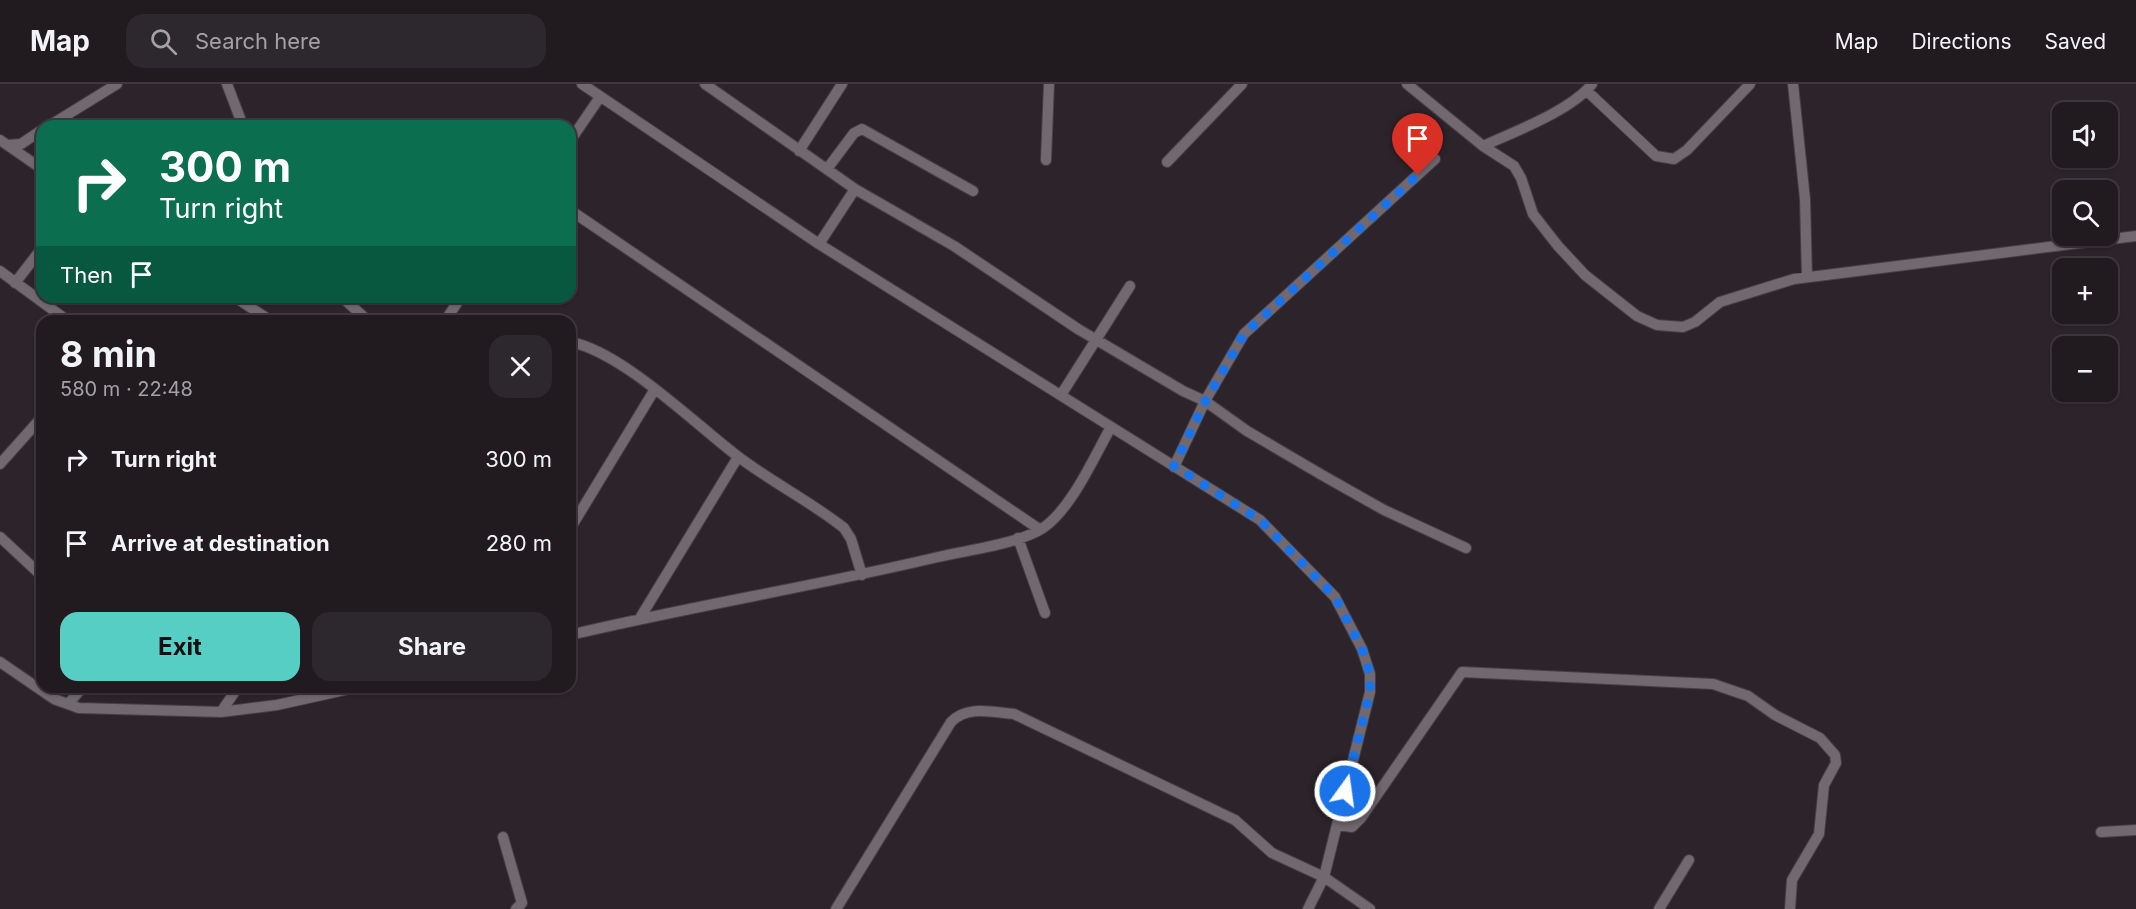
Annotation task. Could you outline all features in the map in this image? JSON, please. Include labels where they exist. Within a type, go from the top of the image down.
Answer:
[{"type":"street","points":[[59,120],[117,84]]},
{"type":"street","points":[[239,84],[227,86],[241,120]]},
{"type":"street","points":[[582,84],[596,91],[819,244],[1260,520],[1335,597],[1362,649],[1370,674],[1370,692],[1324,877],[1308,909]]},
{"type":"street","points":[[705,84],[855,189],[954,246],[1095,339],[1384,510],[1466,548]]},
{"type":"street","points":[[799,151],[842,84]]},
{"type":"street","points":[[1046,160],[1049,84]]},
{"type":"street","points":[[1167,162],[1242,84]]},
{"type":"street","points":[[1407,84],[1483,146],[1514,166],[1521,178],[1533,214],[1585,275],[1637,316],[1657,325],[1683,327],[1695,322],[1720,302],[1807,277],[2136,236]]},
{"type":"street","points":[[1483,146],[1527,126],[1589,88],[1656,156],[1674,159],[1687,150],[1750,84]]},
{"type":"street","points":[[1793,84],[1805,199],[1807,277]]},
{"type":"street","points":[[576,129],[596,91]]},
{"type":"street","points":[[827,170],[854,133],[862,129],[973,191]]},
{"type":"street","points":[[4,142],[21,144],[36,134]]},
{"type":"street","points":[[4,142],[36,165]]},
{"type":"street","points":[[1174,466],[1205,402],[1244,334],[1435,159]]},
{"type":"street","points":[[819,244],[855,189]]},
{"type":"street","points":[[576,214],[1039,529]]},
{"type":"street","points":[[15,283],[36,256]]},
{"type":"street","points":[[0,272],[36,298]]},
{"type":"street","points":[[1061,395],[1130,286]]},
{"type":"street","points":[[43,303],[60,315]]},
{"type":"street","points":[[244,303],[263,315]]},
{"type":"street","points":[[348,303],[362,315]]},
{"type":"street","points":[[576,343],[587,345],[655,389],[738,457],[844,528],[851,539],[862,575]]},
{"type":"street","points":[[576,519],[655,389]]},
{"type":"street","points":[[0,464],[36,424]]},
{"type":"street","points":[[576,634],[640,618],[862,575],[1018,538],[1039,529],[1065,504],[1111,427]]},
{"type":"street","points":[[640,618],[738,457]]},
{"type":"street","points":[[0,537],[36,569]]},
{"type":"street","points":[[1018,538],[1045,613]]},
{"type":"street","points":[[0,662],[36,689]]},
{"type":"street","points":[[1337,825],[1352,827],[1361,818],[1462,672],[1614,677],[1713,684],[1748,696],[1775,715],[1820,738],[1835,755],[1836,763],[1824,785],[1819,834],[1792,880],[1790,909]]},
{"type":"street","points":[[45,693],[79,708],[221,712],[278,705],[327,693]]},
{"type":"street","points":[[68,704],[78,693]]},
{"type":"street","points":[[221,712],[233,693]]},
{"type":"street","points":[[836,909],[951,722],[965,712],[979,710],[1014,714],[1235,820],[1272,853],[1324,877],[1370,909]]},
{"type":"street","points":[[2101,832],[2136,830]]},
{"type":"street","points":[[503,837],[522,903],[516,909]]},
{"type":"street","points":[[1659,909],[1689,860]]},
{"type":"route","points":[[1345,791],[1370,692],[1370,674],[1362,649],[1335,597],[1260,520],[1174,466],[1205,402],[1244,334],[1418,175]]}]
